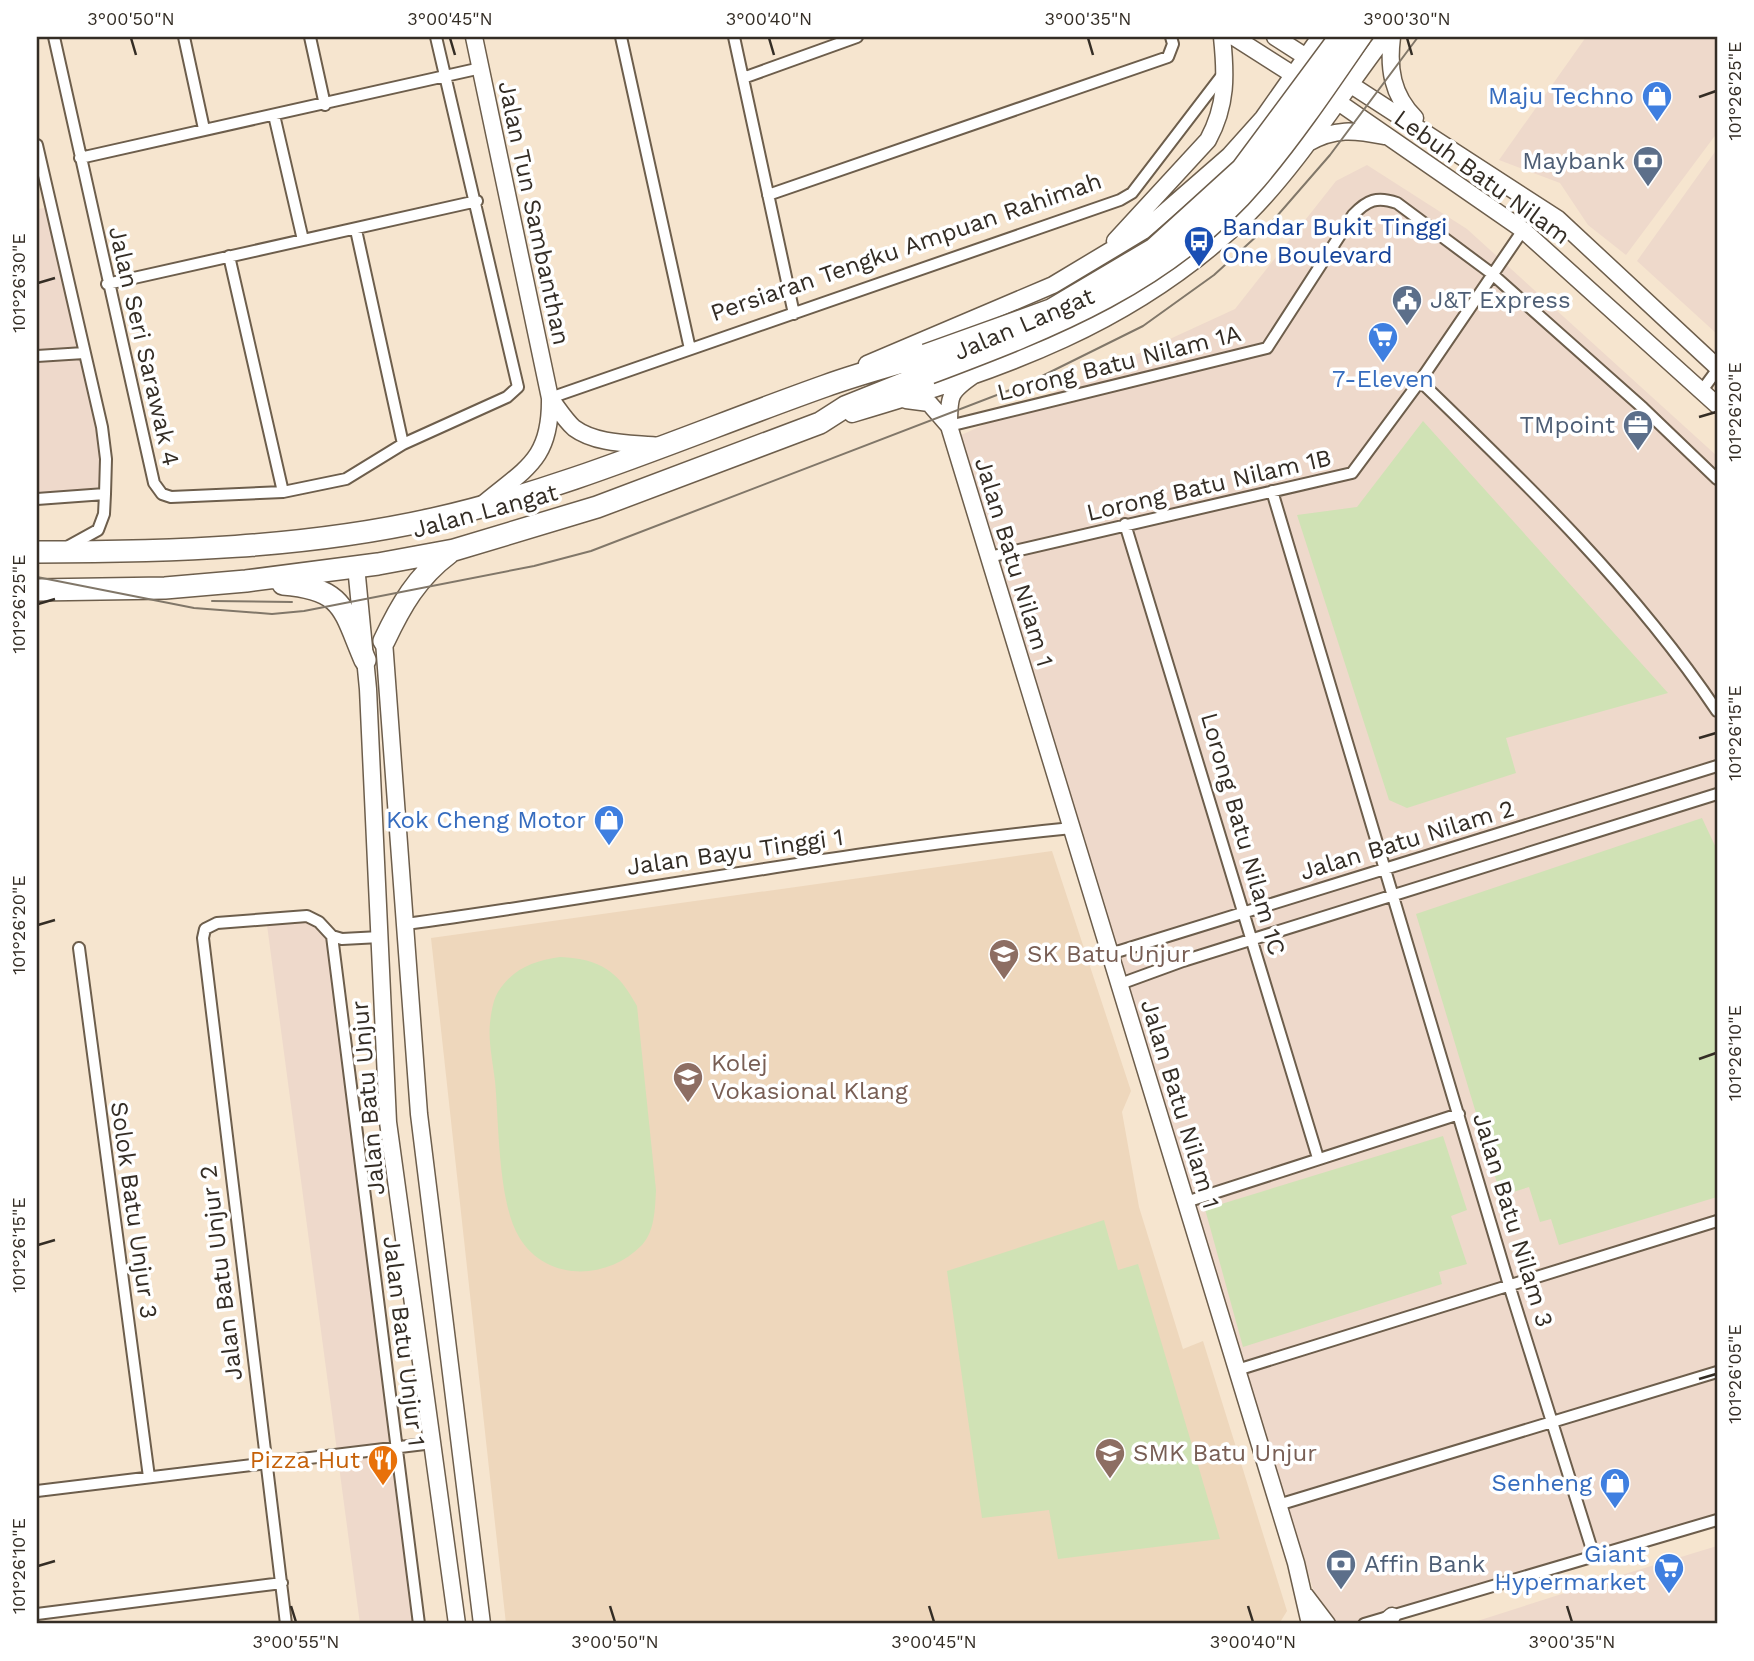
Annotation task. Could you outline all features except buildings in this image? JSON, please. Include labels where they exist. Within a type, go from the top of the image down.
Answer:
[{"type":"highway","name":"Jalan Langat","points":[[356,566],[454,550],[597,507],[820,423],[928,364],[1051,310],[1154,249],[1242,169],[1340,37]]},
{"type":"highway","name":"Jalan Langat","points":[[661,446],[828,385],[928,364],[1080,313],[1179,252],[1255,180],[1360,37]]},
{"type":"highway","points":[[45,552],[262,545],[353,534],[480,506],[568,481],[661,446]]},
{"type":"highway","points":[[37,590],[165,588],[246,581],[356,566],[353,534]]},
{"type":"highway","points":[[384,641],[411,590],[428,569],[454,550]]},
{"type":"highway","points":[[246,581],[306,586],[324,591],[339,601],[365,660]]},
{"type":"main road","name":"Jalan Tun Sambanthan","points":[[474,37],[550,398],[545,445],[532,462],[480,506]]},
{"type":"main road","points":[[1096,260],[1208,139],[1225,101],[1222,37]]},
{"type":"main road","name":"Lebuh Batu Nilam","points":[[1234,37],[1336,100],[1522,230],[1703,389],[1717,405]]},
{"type":"main road","name":"Lebuh Batu Nilam","points":[[1275,37],[1558,219],[1717,369]]},
{"type":"main road","name":"Jalan Langat","points":[[828,385],[921,339],[1053,285],[1143,231],[1229,156],[1264,118],[1320,37]]},
{"type":"main road","name":"Jalan Langat","points":[[820,423],[1008,364],[1097,325],[1182,271],[1251,211],[1385,37]]},
{"type":"main road","points":[[1392,37],[1390,66],[1401,105],[1434,137]]},
{"type":"main road","points":[[1303,146],[1327,132],[1342,130],[1390,137]]},
{"type":"main road","points":[[1229,156],[1258,135],[1275,138],[1282,150],[1269,188]]},
{"type":"main road","points":[[949,426],[949,402],[953,389],[974,375]]},
{"type":"main road","name":"Jalan Tun Sambanthan","points":[[550,398],[573,427],[583,433],[607,440],[661,446]]},
{"type":"main road","points":[[896,400],[927,402],[949,426]]},
{"type":"main road","name":"Jalan Batu Nilam 1","points":[[949,426],[1278,1505],[1305,1595],[1310,1624]]},
{"type":"main road","name":"Jalan Batu Unjur","points":[[356,566],[365,660],[388,1122],[457,1624]]},
{"type":"main road","name":"Jalan Batu Unjur","points":[[384,641],[419,1114],[482,1624]]},
{"type":"main road","points":[[433,1443],[444,1436],[456,1413]]},
{"type":"main road","name":"Jalan Batu Nilam 1","points":[[1305,1595],[1327,1624]]},
{"type":"street","name":"Jalan Seri Sarawak 4","points":[[54,37],[107,284],[154,483],[162,494],[171,497],[283,492],[346,479],[403,444],[507,397],[518,387],[477,201]]},
{"type":"street","points":[[184,37],[204,129]]},
{"type":"street","points":[[310,37],[326,105]]},
{"type":"street","points":[[107,284],[477,201],[436,37]]},
{"type":"street","points":[[621,37],[690,349]]},
{"type":"street","points":[[734,37],[794,314]]},
{"type":"street","points":[[743,78],[857,37]]},
{"type":"street","points":[[768,195],[1168,57],[1173,44],[1171,37]]},
{"type":"street","points":[[80,158],[204,129],[326,105],[481,68]]},
{"type":"street","name":"Persiaran Tengku Ampuan Rahimah","points":[[550,398],[1105,207],[1132,193],[1225,71]]},
{"type":"street","points":[[274,116],[303,240]]},
{"type":"street","points":[[37,145],[105,448],[104,514],[98,530],[86,540],[45,552]]},
{"type":"street","name":"Lorong Batu Nilam 1A","points":[[949,426],[1267,348],[1353,215],[1366,201],[1383,198],[1397,203],[1492,273]]},
{"type":"street","points":[[37,203],[50,202]]},
{"type":"street","points":[[356,230],[403,444]]},
{"type":"street","name":"Lorong Batu Nilam 1B","points":[[989,556],[1352,473],[1420,381],[1522,230]]},
{"type":"street","points":[[229,256],[283,492]]},
{"type":"street","points":[[1492,273],[1717,479]]},
{"type":"street","points":[[37,355],[84,353]]},
{"type":"street","points":[[1703,389],[1717,369]]},
{"type":"street","points":[[1420,381],[1545,502],[1619,583],[1717,711]]},
{"type":"street","name":"Jalan Batu Nilam 3","points":[[1272,491],[1509,1285],[1594,1556]]},
{"type":"street","points":[[37,499],[105,494]]},
{"type":"street","name":"Lorong Batu Nilam 1C","points":[[1125,524],[1191,732],[1318,1158]]},
{"type":"street","name":"Jalan Batu Nilam 2","points":[[1110,954],[1717,766]]},
{"type":"street","name":"Jalan Batu Nilam 2","points":[[1119,984],[1717,794]]},
{"type":"street","name":"Jalan Bayu Tinggi 1","points":[[406,923],[575,900],[763,867],[1072,828]]},
{"type":"street","name":"Jalan Batu Unjur 2","points":[[286,1624],[203,938],[205,929],[217,923],[307,916],[319,922],[332,936]]},
{"type":"street","points":[[332,936],[342,939],[380,937]]},
{"type":"street","name":"Jalan Batu Unjur 1","points":[[332,936],[419,1624]]},
{"type":"street","name":"Solok Batu Unjur 3","points":[[79,948],[149,1477]]},
{"type":"street","points":[[1186,1202],[1459,1114]]},
{"type":"street","points":[[1237,1370],[1717,1221]]},
{"type":"street","points":[[1278,1505],[1717,1372]]},
{"type":"street","points":[[37,1491],[433,1443]]},
{"type":"street","points":[[1364,1624],[1388,1620],[1717,1520]]},
{"type":"street","points":[[37,1614],[282,1583]]},
{"type":"shaded area","points":[[1586,37],[1717,37],[1717,133],[1626,255],[1588,225],[1560,183],[1499,160]]},
{"type":"shaded area","points":[[1717,149],[1717,334],[1637,261]]},
{"type":"shaded area","points":[[1367,165],[1467,229],[1717,456],[1717,1523],[1599,1560],[1352,1624],[1335,1624],[1316,1598],[957,437],[1235,309],[1336,181]]},
{"type":"shaded area","points":[[45,208],[95,419],[101,458],[102,490],[37,494],[37,209]]},
{"type":"shaded area","name":"Kolej Vokasional Klang","points":[[1052,851],[1131,1091],[1122,1112],[1139,1207],[1183,1349],[1203,1341],[1287,1611],[1279,1624],[506,1624],[431,938]]},
{"type":"shaded area","points":[[305,921],[317,926],[327,938],[414,1624],[360,1624],[267,925]]},
{"type":"shaded area","points":[[1717,1546],[1717,1624],[1468,1624],[1615,1577]]},
{"type":"green space","points":[[1423,421],[1668,693],[1506,738],[1516,773],[1407,808],[1389,800],[1297,515],[1357,507]]},
{"type":"green space","points":[[1702,818],[1717,850],[1717,1197],[1559,1245],[1551,1219],[1540,1222],[1529,1187],[1501,1196],[1416,914]]},
{"type":"green space","points":[[560,957],[587,961],[607,969],[623,984],[637,1006],[656,1190],[653,1219],[650,1233],[642,1245],[628,1257],[595,1270],[561,1269],[531,1252],[519,1237],[512,1222],[503,1183],[490,1037],[494,1003],[498,992],[517,971]]},
{"type":"green space","points":[[1443,1136],[1467,1210],[1451,1216],[1467,1264],[1439,1272],[1442,1284],[1243,1347],[1205,1209]]},
{"type":"green space","name":"SMK Batu Unjur","points":[[1104,1220],[1118,1270],[1138,1264],[1220,1539],[1058,1559],[1049,1510],[982,1518],[947,1271]]},
{"type":"tram line","points":[[37,577],[194,608],[272,614],[304,611],[534,566],[591,551],[1028,383],[1143,326],[1214,275],[1270,224],[1330,155],[1418,37]]},
{"type":"tram line","points":[[212,601],[292,602]]},
{"type":"place","name":"Maju Techno","points":[[1657,123]]},
{"type":"place","name":"Maybank","points":[[1648,188]]},
{"type":"place","name":"Bandar Bukit Tinggi One Boulevard","points":[[1199,268]]},
{"type":"place","name":"J&T Express","points":[[1407,327]]},
{"type":"place","name":"7-Eleven","points":[[1383,364]]},
{"type":"place","name":"TMpoint","points":[[1638,452]]},
{"type":"place","name":"Kok Cheng Motor","points":[[609,847]]},
{"type":"place","name":"SK Batu Unjur","points":[[1004,981]]},
{"type":"place","name":"Kolej Vokasional Klang","points":[[688,1104]]},
{"type":"place","name":"SMK Batu Unjur","points":[[1110,1480]]},
{"type":"place","name":"Pizza Hut","points":[[383,1487]]},
{"type":"place","name":"Senheng","points":[[1615,1510]]},
{"type":"place","name":"Affin Bank","points":[[1341,1591]]},
{"type":"place","name":"Giant Hypermarket","points":[[1669,1595]]}]
